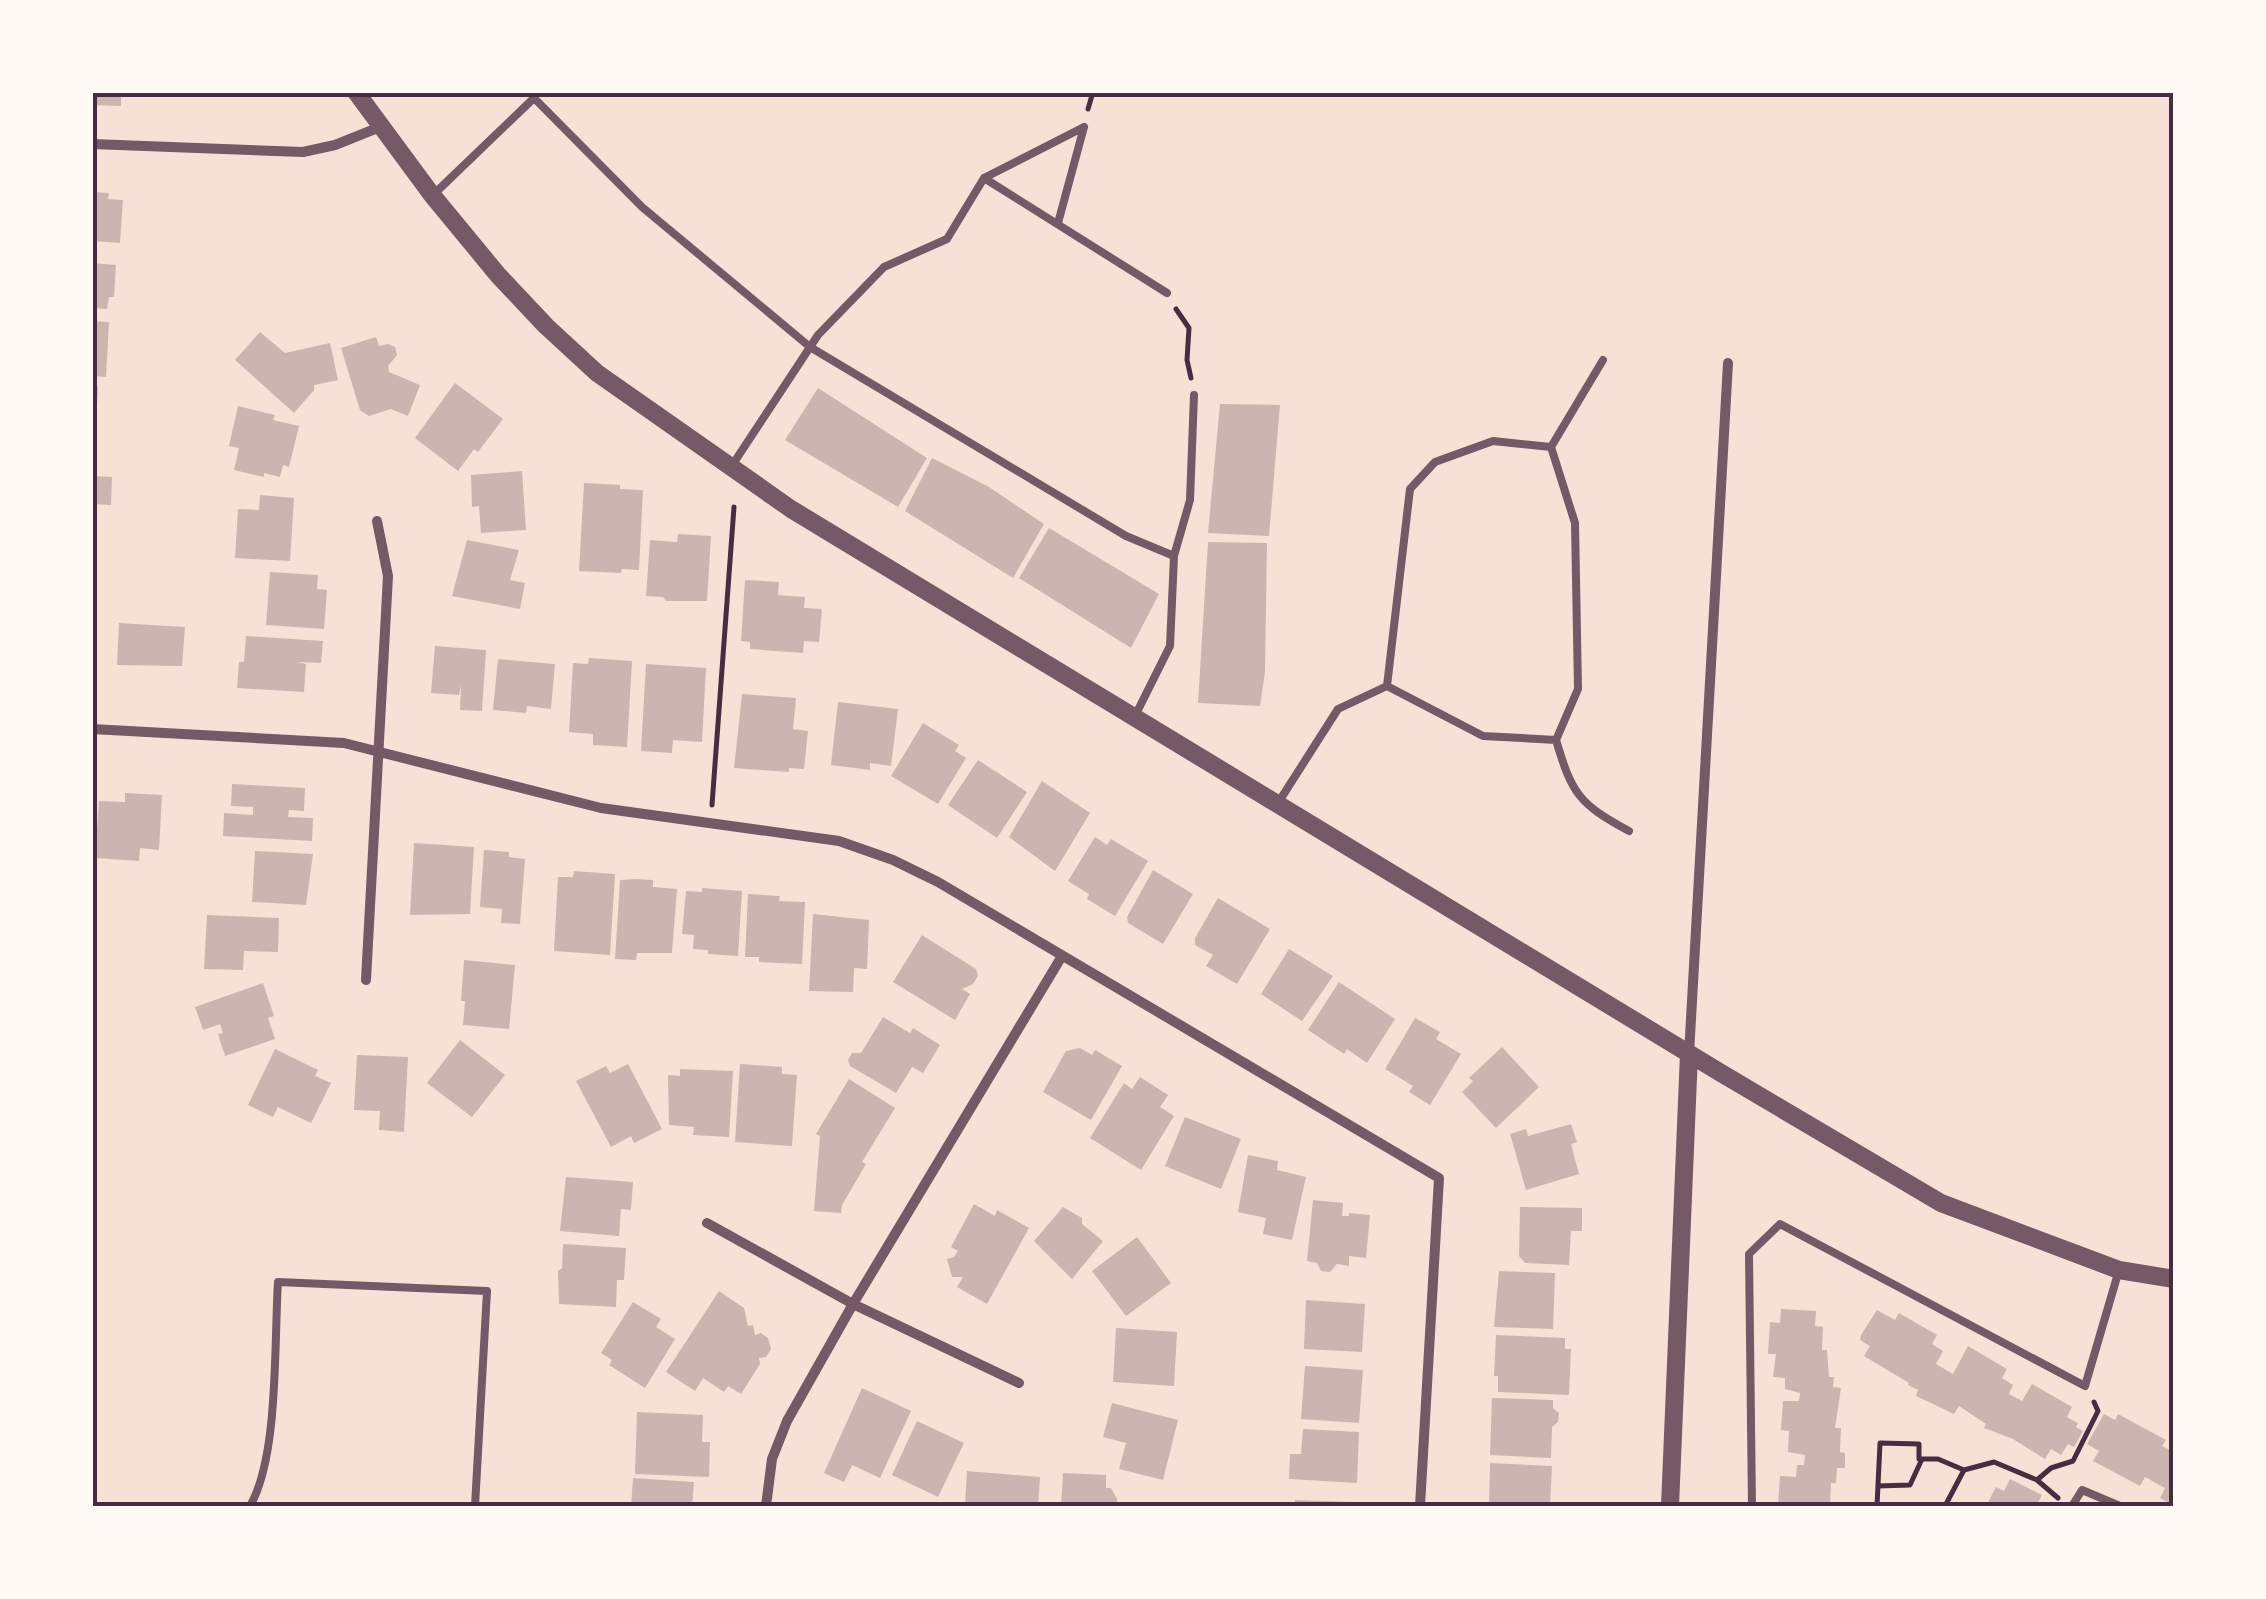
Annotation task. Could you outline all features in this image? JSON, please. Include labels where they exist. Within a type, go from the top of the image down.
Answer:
[{"type":"street","points":[[356,92],[432,195],[498,275],[572,351],[729,469],[1134,718],[1941,1203],[2119,1270],[2174,1279]]},
{"type":"street","points":[[92,144],[303,152],[335,145],[380,127]]},
{"type":"street","points":[[1670,1506],[1728,362]]},
{"type":"street","points":[[366,980],[388,576],[377,521]]},
{"type":"street","points":[[92,729],[344,743],[602,808],[839,841],[893,860],[938,882],[1439,1178],[1420,1506]]},
{"type":"street","points":[[766,1506],[778,1437],[852,1304],[1062,956]]},
{"type":"street","points":[[707,1224],[852,1304],[1019,1384]]},
{"type":"lane","points":[[432,195],[534,96],[642,207],[810,347],[1126,536],[1174,556]]},
{"type":"lane","points":[[729,469],[810,347],[884,267],[947,239],[984,178],[1084,127],[1058,223]]},
{"type":"lane","points":[[984,178],[1167,294]]},
{"type":"lane","points":[[1603,360],[1551,447],[1575,523],[1578,652],[1578,689],[1556,740],[1568,780],[1590,810],[1629,831]]},
{"type":"lane","points":[[1134,718],[1170,646],[1174,556],[1190,500],[1194,396]]},
{"type":"lane","points":[[1387,686],[1410,489],[1435,462],[1493,441],[1551,447]]},
{"type":"lane","points":[[1387,686],[1482,736],[1556,740]]},
{"type":"lane","points":[[1278,803],[1338,709],[1387,686]]},
{"type":"lane","points":[[1752,1506],[1749,1254],[1780,1224],[2084,1386],[2119,1270]]},
{"type":"lane","points":[[250,1506],[257,1493],[267,1447],[278,1282],[487,1291],[475,1506]]},
{"type":"lane","points":[[2072,1506],[2082,1490],[2120,1506]]},
{"type":"path","points":[[1167,294],[1189,328],[1187,360],[1194,396]]},
{"type":"path","points":[[711,822],[734,507]]},
{"type":"path","points":[[2037,1480],[2050,1468],[2072,1461],[2098,1411],[2093,1399]]},
{"type":"path","points":[[1877,1506],[1880,1443],[1919,1444],[1919,1459],[1938,1459],[1964,1470],[1994,1462],[2037,1480],[2058,1498]]},
{"type":"path","points":[[1878,1486],[1910,1485],[1922,1459]]},
{"type":"path","points":[[1944,1506],[1964,1470]]},
{"type":"building","points":[[92,92],[144,92],[144,97],[121,97],[121,106],[92,105]]},
{"type":"building","points":[[92,192],[109,193],[108,199],[123,200],[120,243],[92,241]]},
{"type":"building","points":[[92,263],[116,265],[114,297],[109,297],[107,309],[92,308]]},
{"type":"building","points":[[92,321],[109,322],[106,377],[92,376]]},
{"type":"building","points":[[260,332],[285,353],[330,343],[338,380],[314,385],[294,413],[235,360]]},
{"type":"building","points":[[376,337],[379,346],[395,347],[397,355],[388,366],[389,372],[420,385],[408,416],[391,409],[369,416],[360,410],[341,348]]},
{"type":"building","points":[[455,383],[503,419],[458,471],[415,438]]},
{"type":"building","points":[[92,386],[98,386],[96,426],[92,426]]},
{"type":"building","points":[[818,388],[927,458],[898,507],[785,440]]},
{"type":"building","points":[[1220,404],[1280,405],[1269,536],[1208,533]]},
{"type":"building","points":[[238,406],[299,426],[289,467],[283,465],[280,477],[234,470],[239,448],[229,446]]},
{"type":"building","points":[[932,458],[989,487],[1044,524],[1013,578],[905,511]]},
{"type":"building","points":[[522,471],[526,530],[481,533],[479,506],[472,507],[471,475]]},
{"type":"building","points":[[92,476],[112,477],[111,505],[92,504]]},
{"type":"building","points":[[584,483],[643,490],[639,570],[579,571]]},
{"type":"building","points":[[260,495],[294,498],[290,561],[235,558],[238,509],[259,510]]},
{"type":"building","points":[[1049,528],[1159,594],[1131,648],[1019,578]]},
{"type":"building","points":[[678,534],[711,536],[707,601],[666,601],[663,597],[646,596],[650,540],[677,542]]},
{"type":"building","points":[[467,540],[519,550],[510,580],[525,583],[520,609],[452,596]]},
{"type":"building","points":[[1208,542],[1267,543],[1265,672],[1260,706],[1198,703]]},
{"type":"building","points":[[270,572],[318,575],[317,589],[327,590],[324,629],[266,625]]},
{"type":"building","points":[[745,580],[779,582],[778,595],[805,597],[804,608],[822,609],[819,642],[804,641],[803,653],[750,649],[750,642],[741,641]]},
{"type":"building","points":[[119,623],[185,627],[182,666],[117,665]]},
{"type":"building","points":[[246,636],[323,641],[321,663],[297,662],[306,664],[304,692],[237,688]]},
{"type":"building","points":[[435,646],[486,650],[482,711],[460,710],[461,685],[459,695],[431,693]]},
{"type":"building","points":[[589,658],[632,661],[627,747],[593,745],[593,734],[569,732],[573,663],[588,664]]},
{"type":"building","points":[[498,659],[555,664],[551,709],[527,706],[526,713],[493,710]]},
{"type":"building","points":[[646,664],[706,668],[702,742],[673,740],[672,753],[641,751]]},
{"type":"building","points":[[742,694],[796,698],[793,729],[808,731],[804,769],[789,768],[789,772],[734,768]]},
{"type":"building","points":[[838,702],[898,709],[891,766],[870,763],[870,770],[831,765]]},
{"type":"building","points":[[923,723],[959,745],[955,751],[966,758],[938,804],[891,776]]},
{"type":"building","points":[[978,760],[1027,792],[997,838],[948,805]]},
{"type":"building","points":[[1042,781],[1090,813],[1055,871],[1009,837]]},
{"type":"building","points":[[232,784],[305,788],[304,811],[289,810],[288,817],[313,818],[312,841],[223,836],[224,813],[253,815],[253,807],[231,806]]},
{"type":"building","points":[[125,793],[162,795],[159,850],[140,848],[139,861],[95,858],[99,801],[125,802]]},
{"type":"building","points":[[1095,837],[1107,845],[1111,839],[1148,861],[1115,916],[1087,899],[1089,894],[1068,881]]},
{"type":"building","points":[[414,843],[474,847],[470,914],[410,915]]},
{"type":"building","points":[[484,850],[509,852],[509,857],[525,859],[520,924],[501,923],[502,909],[480,907]]},
{"type":"building","points":[[255,851],[313,854],[306,905],[252,902]]},
{"type":"building","points":[[1153,870],[1193,894],[1163,944],[1128,923],[1127,917]]},
{"type":"building","points":[[574,871],[615,874],[610,955],[554,951],[558,877],[573,877]]},
{"type":"building","points":[[620,880],[653,880],[653,887],[677,889],[672,953],[637,953],[636,960],[615,959]]},
{"type":"building","points":[[702,888],[742,891],[738,956],[693,949],[694,935],[682,934],[686,891],[702,892]]},
{"type":"building","points":[[748,894],[805,902],[802,964],[759,962],[759,957],[745,957]]},
{"type":"building","points":[[1218,898],[1270,929],[1237,984],[1206,966],[1213,955],[1195,945],[1195,938]]},
{"type":"building","points":[[813,914],[869,920],[867,969],[854,968],[853,992],[809,991]]},
{"type":"building","points":[[207,915],[279,918],[278,952],[244,951],[243,970],[204,969]]},
{"type":"building","points":[[922,935],[976,969],[978,976],[973,984],[962,989],[970,994],[955,1020],[893,982]]},
{"type":"building","points":[[1289,949],[1333,976],[1302,1021],[1261,994]]},
{"type":"building","points":[[464,960],[515,965],[509,1029],[463,1025]]},
{"type":"building","points":[[1339,982],[1395,1019],[1367,1063],[1347,1049],[1344,1054],[1308,1030]]},
{"type":"building","points":[[263,983],[274,1016],[268,1018],[275,1039],[225,1056],[218,1034],[223,1033],[220,1024],[203,1030],[195,1007]]},
{"type":"building","points":[[883,1017],[910,1033],[913,1028],[940,1045],[923,1073],[912,1067],[896,1093],[850,1066],[848,1060],[852,1053],[861,1053]]},
{"type":"building","points":[[1415,1018],[1440,1032],[1436,1039],[1461,1054],[1430,1105],[1409,1092],[1413,1086],[1385,1069]]},
{"type":"building","points":[[460,1040],[505,1075],[472,1117],[427,1083]]},
{"type":"building","points":[[1502,1047],[1539,1087],[1496,1128],[1462,1092],[1473,1081],[1469,1078]]},
{"type":"building","points":[[1080,1048],[1092,1055],[1095,1050],[1122,1066],[1091,1120],[1043,1092],[1066,1051]]},
{"type":"building","points":[[275,1049],[318,1070],[315,1076],[331,1083],[311,1123],[278,1107],[273,1117],[248,1105]]},
{"type":"building","points":[[357,1055],[408,1057],[404,1132],[379,1130],[380,1111],[354,1110]]},
{"type":"building","points":[[628,1064],[662,1129],[634,1143],[631,1136],[611,1147],[576,1081],[606,1066],[610,1073]]},
{"type":"building","points":[[740,1064],[782,1067],[782,1074],[797,1075],[792,1146],[735,1142]]},
{"type":"building","points":[[680,1069],[733,1071],[729,1137],[693,1135],[694,1127],[669,1125],[668,1075],[680,1076]]},
{"type":"building","points":[[1140,1077],[1168,1095],[1160,1107],[1174,1116],[1141,1170],[1090,1138],[1124,1083],[1132,1089]]},
{"type":"building","points":[[849,1079],[895,1108],[862,1162],[866,1164],[841,1213],[814,1211],[820,1136],[816,1134]]},
{"type":"building","points":[[1185,1117],[1241,1139],[1221,1189],[1165,1166]]},
{"type":"building","points":[[1571,1124],[1577,1142],[1571,1144],[1579,1174],[1526,1190],[1510,1134],[1526,1129],[1528,1136]]},
{"type":"building","points":[[1248,1155],[1278,1161],[1277,1170],[1306,1177],[1292,1240],[1263,1234],[1266,1218],[1238,1212]]},
{"type":"building","points":[[566,1177],[633,1182],[631,1210],[621,1209],[619,1236],[560,1231]]},
{"type":"building","points":[[1313,1200],[1343,1203],[1342,1216],[1370,1215],[1366,1258],[1349,1256],[1349,1266],[1337,1264],[1330,1272],[1307,1261]]},
{"type":"building","points":[[974,1204],[995,1216],[997,1210],[1029,1228],[987,1304],[957,1287],[963,1277],[952,1277],[947,1259],[958,1251],[951,1247]]},
{"type":"building","points":[[1063,1207],[1082,1218],[1082,1224],[1103,1241],[1072,1279],[1034,1241]]},
{"type":"building","points":[[1520,1207],[1582,1208],[1582,1231],[1571,1231],[1569,1265],[1525,1263],[1519,1256]]},
{"type":"building","points":[[1137,1237],[1171,1283],[1126,1316],[1092,1271]]},
{"type":"building","points":[[563,1244],[626,1248],[624,1280],[617,1280],[616,1307],[559,1304],[558,1271],[562,1268]]},
{"type":"building","points":[[1499,1271],[1555,1273],[1553,1329],[1494,1327]]},
{"type":"building","points":[[719,1291],[744,1308],[748,1326],[753,1325],[755,1335],[761,1333],[768,1338],[771,1349],[766,1357],[759,1358],[760,1364],[741,1394],[728,1386],[724,1392],[703,1378],[695,1391],[666,1372]]},
{"type":"building","points":[[1306,1300],[1365,1304],[1362,1352],[1304,1349]]},
{"type":"building","points":[[633,1302],[661,1319],[656,1327],[675,1339],[645,1388],[609,1365],[612,1360],[601,1353]]},
{"type":"building","points":[[1781,1309],[1816,1311],[1815,1326],[1823,1327],[1822,1350],[1827,1350],[1829,1377],[1834,1377],[1833,1387],[1841,1388],[1835,1428],[1841,1428],[1840,1452],[1845,1453],[1845,1468],[1837,1468],[1836,1483],[1831,1483],[1830,1506],[1778,1505],[1780,1476],[1796,1477],[1797,1465],[1804,1465],[1805,1455],[1788,1452],[1789,1431],[1781,1430],[1783,1401],[1799,1401],[1800,1393],[1785,1389],[1785,1378],[1773,1377],[1776,1354],[1768,1354],[1770,1322],[1780,1323]]},
{"type":"building","points":[[1877,1310],[1895,1320],[1899,1313],[1937,1335],[1932,1344],[1943,1351],[1936,1364],[1953,1374],[1968,1346],[2007,1369],[2002,1378],[2013,1385],[2009,1394],[2022,1401],[2032,1384],[2072,1407],[2067,1417],[2083,1431],[2074,1447],[2068,1444],[2061,1455],[2051,1449],[2045,1459],[2013,1439],[1984,1428],[1986,1424],[1959,1406],[1954,1414],[1916,1396],[1918,1390],[1909,1383],[1864,1356],[1870,1346],[1860,1340],[1861,1335]]},
{"type":"building","points":[[1116,1328],[1177,1332],[1174,1386],[1113,1382]]},
{"type":"building","points":[[1496,1335],[1565,1338],[1565,1349],[1571,1349],[1569,1395],[1498,1392],[1498,1376],[1494,1376]]},
{"type":"building","points":[[1305,1366],[1363,1370],[1359,1423],[1301,1419]]},
{"type":"building","points":[[862,1388],[911,1411],[880,1478],[852,1465],[844,1482],[824,1473]]},
{"type":"building","points":[[1492,1398],[1553,1400],[1553,1408],[1559,1413],[1558,1422],[1552,1427],[1551,1458],[1490,1455]]},
{"type":"building","points":[[1112,1403],[1178,1420],[1163,1480],[1119,1469],[1126,1443],[1103,1437]]},
{"type":"building","points":[[637,1412],[703,1415],[702,1442],[710,1442],[709,1477],[635,1474]]},
{"type":"building","points":[[2104,1414],[2115,1420],[2118,1414],[2166,1440],[2162,1446],[2174,1452],[2174,1506],[2160,1498],[2165,1488],[2145,1477],[2140,1486],[2093,1461],[2099,1451],[2087,1444]]},
{"type":"building","points":[[917,1421],[964,1443],[938,1497],[892,1475]]},
{"type":"building","points":[[1303,1429],[1359,1432],[1357,1483],[1289,1479],[1290,1454],[1301,1454]]},
{"type":"building","points":[[1490,1463],[1552,1466],[1550,1506],[1489,1506]]},
{"type":"building","points":[[967,1471],[1040,1477],[1038,1506],[965,1506]]},
{"type":"building","points":[[1063,1473],[1106,1475],[1106,1488],[1111,1488],[1117,1506],[1061,1506]]},
{"type":"building","points":[[633,1478],[694,1482],[692,1506],[631,1506]]},
{"type":"building","points":[[2010,1479],[2042,1495],[2036,1506],[1986,1506],[1996,1487],[2004,1491]]},
{"type":"building","points":[[1295,1500],[1353,1502],[1353,1506],[1294,1506]]}]
